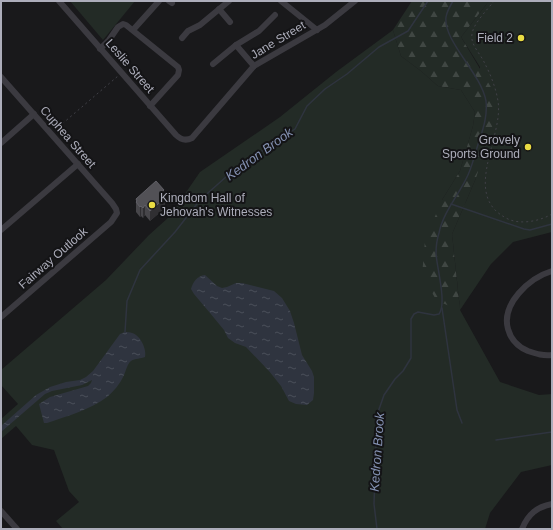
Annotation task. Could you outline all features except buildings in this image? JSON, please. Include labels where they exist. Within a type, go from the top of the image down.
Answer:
[{"type":"street","name":"Leslie Street","points":[[59,1],[176,135],[180,138],[188,140]]},
{"type":"street","points":[[133,30],[159,1]]},
{"type":"street","points":[[182,38],[188,31],[200,25],[229,1]]},
{"type":"street","points":[[281,1],[316,30]]},
{"type":"street","name":"Jane Street","points":[[188,140],[192,138],[254,66],[316,30],[355,1]]},
{"type":"street","points":[[219,9],[230,22]]},
{"type":"street","points":[[213,64],[236,45],[259,31],[275,15]]},
{"type":"street","points":[[100,49],[121,25],[126,25],[179,70],[178,75],[150,106]]},
{"type":"street","points":[[236,45],[254,66]]},
{"type":"street","name":"Cuphea Street","points":[[1,77],[112,203],[117,213]]},
{"type":"street","points":[[1,143],[34,114]]},
{"type":"street","points":[[1,230],[78,164]]},
{"type":"street","name":"Fairway Outlook","points":[[1,317],[111,222],[117,213]]},
{"type":"street","points":[[552,271],[545,273],[527,284],[512,303],[507,313],[506,323],[510,337],[520,348],[542,356],[552,355]]},
{"type":"street","points":[[522,529],[525,521],[540,507],[552,504]]},
{"type":"street","points":[[1,510],[17,529]]},
{"type":"path","points":[[494,1],[476,25],[472,35],[474,46],[488,69],[498,102],[498,119],[485,179],[486,194],[489,202],[496,210],[502,216],[511,220],[533,221],[544,219],[552,214]]},
{"type":"path","points":[[54,132],[121,73]]},
{"type":"green space","points":[[70,1],[135,1],[103,40]]},
{"type":"green space","points":[[412,1],[489,1],[461,37],[492,89],[495,118],[476,178],[452,234],[460,310],[437,301],[422,276],[425,240],[442,200],[460,171],[473,126],[475,112],[461,90],[438,86],[401,56],[393,30]]},
{"type":"green space","points":[[489,1],[552,1],[552,232],[513,242],[491,264],[460,310],[500,382],[539,395],[552,394],[552,465],[521,472],[490,513],[485,529],[63,529],[56,521],[79,502],[69,491],[54,450],[32,445],[16,426],[1,439],[1,419],[18,404],[1,385],[1,370],[106,280],[149,235],[169,217],[200,172],[280,117],[336,72],[393,30],[401,56],[438,86],[461,90],[475,112],[473,126],[460,171],[442,200],[460,309],[452,234],[476,178],[480,67],[461,37]]},
{"type":"water","points":[[205,275],[217,286],[222,288],[236,283],[242,283],[274,291],[282,298],[290,311],[302,355],[314,377],[313,400],[307,405],[296,404],[289,401],[281,386],[246,347],[235,343],[228,338],[224,330],[191,289],[196,280]]},
{"type":"water","points":[[130,332],[138,336],[144,346],[145,357],[134,359],[130,362],[121,381],[107,397],[86,409],[44,423],[39,404],[50,397],[88,386],[92,380],[82,385],[52,391],[45,394],[1,432],[1,426],[36,395],[50,387],[66,382],[80,380],[86,377],[93,371],[120,334]]},
{"type":"waterway","name":"Kedron Brook","points":[[125,332],[127,301],[140,270],[175,232],[200,200],[235,169],[295,129],[307,106],[325,89],[347,74],[379,47],[408,31],[428,1]]},
{"type":"waterway","name":"Kedron Brook","points":[[377,529],[374,504],[377,415],[384,395],[395,379],[403,371],[411,358],[411,319],[414,314],[418,312],[434,315],[439,314],[441,309],[442,294],[436,246],[444,219],[472,165],[486,114],[486,101],[483,90],[456,47],[447,26],[446,15],[453,1]]},
{"type":"waterway","points":[[451,204],[524,229],[530,230],[552,224]]},
{"type":"waterway","points":[[442,308],[457,410],[462,423]]},
{"type":"waterway","points":[[496,440],[552,432]]},
{"type":"place","name":"Field 2","points":[[521,38]]},
{"type":"place","name":"Grovely Sports Ground","points":[[528,147]]},
{"type":"place","name":"Kingdom Hall of Jehovah's Witnesses","points":[[152,205]]}]
